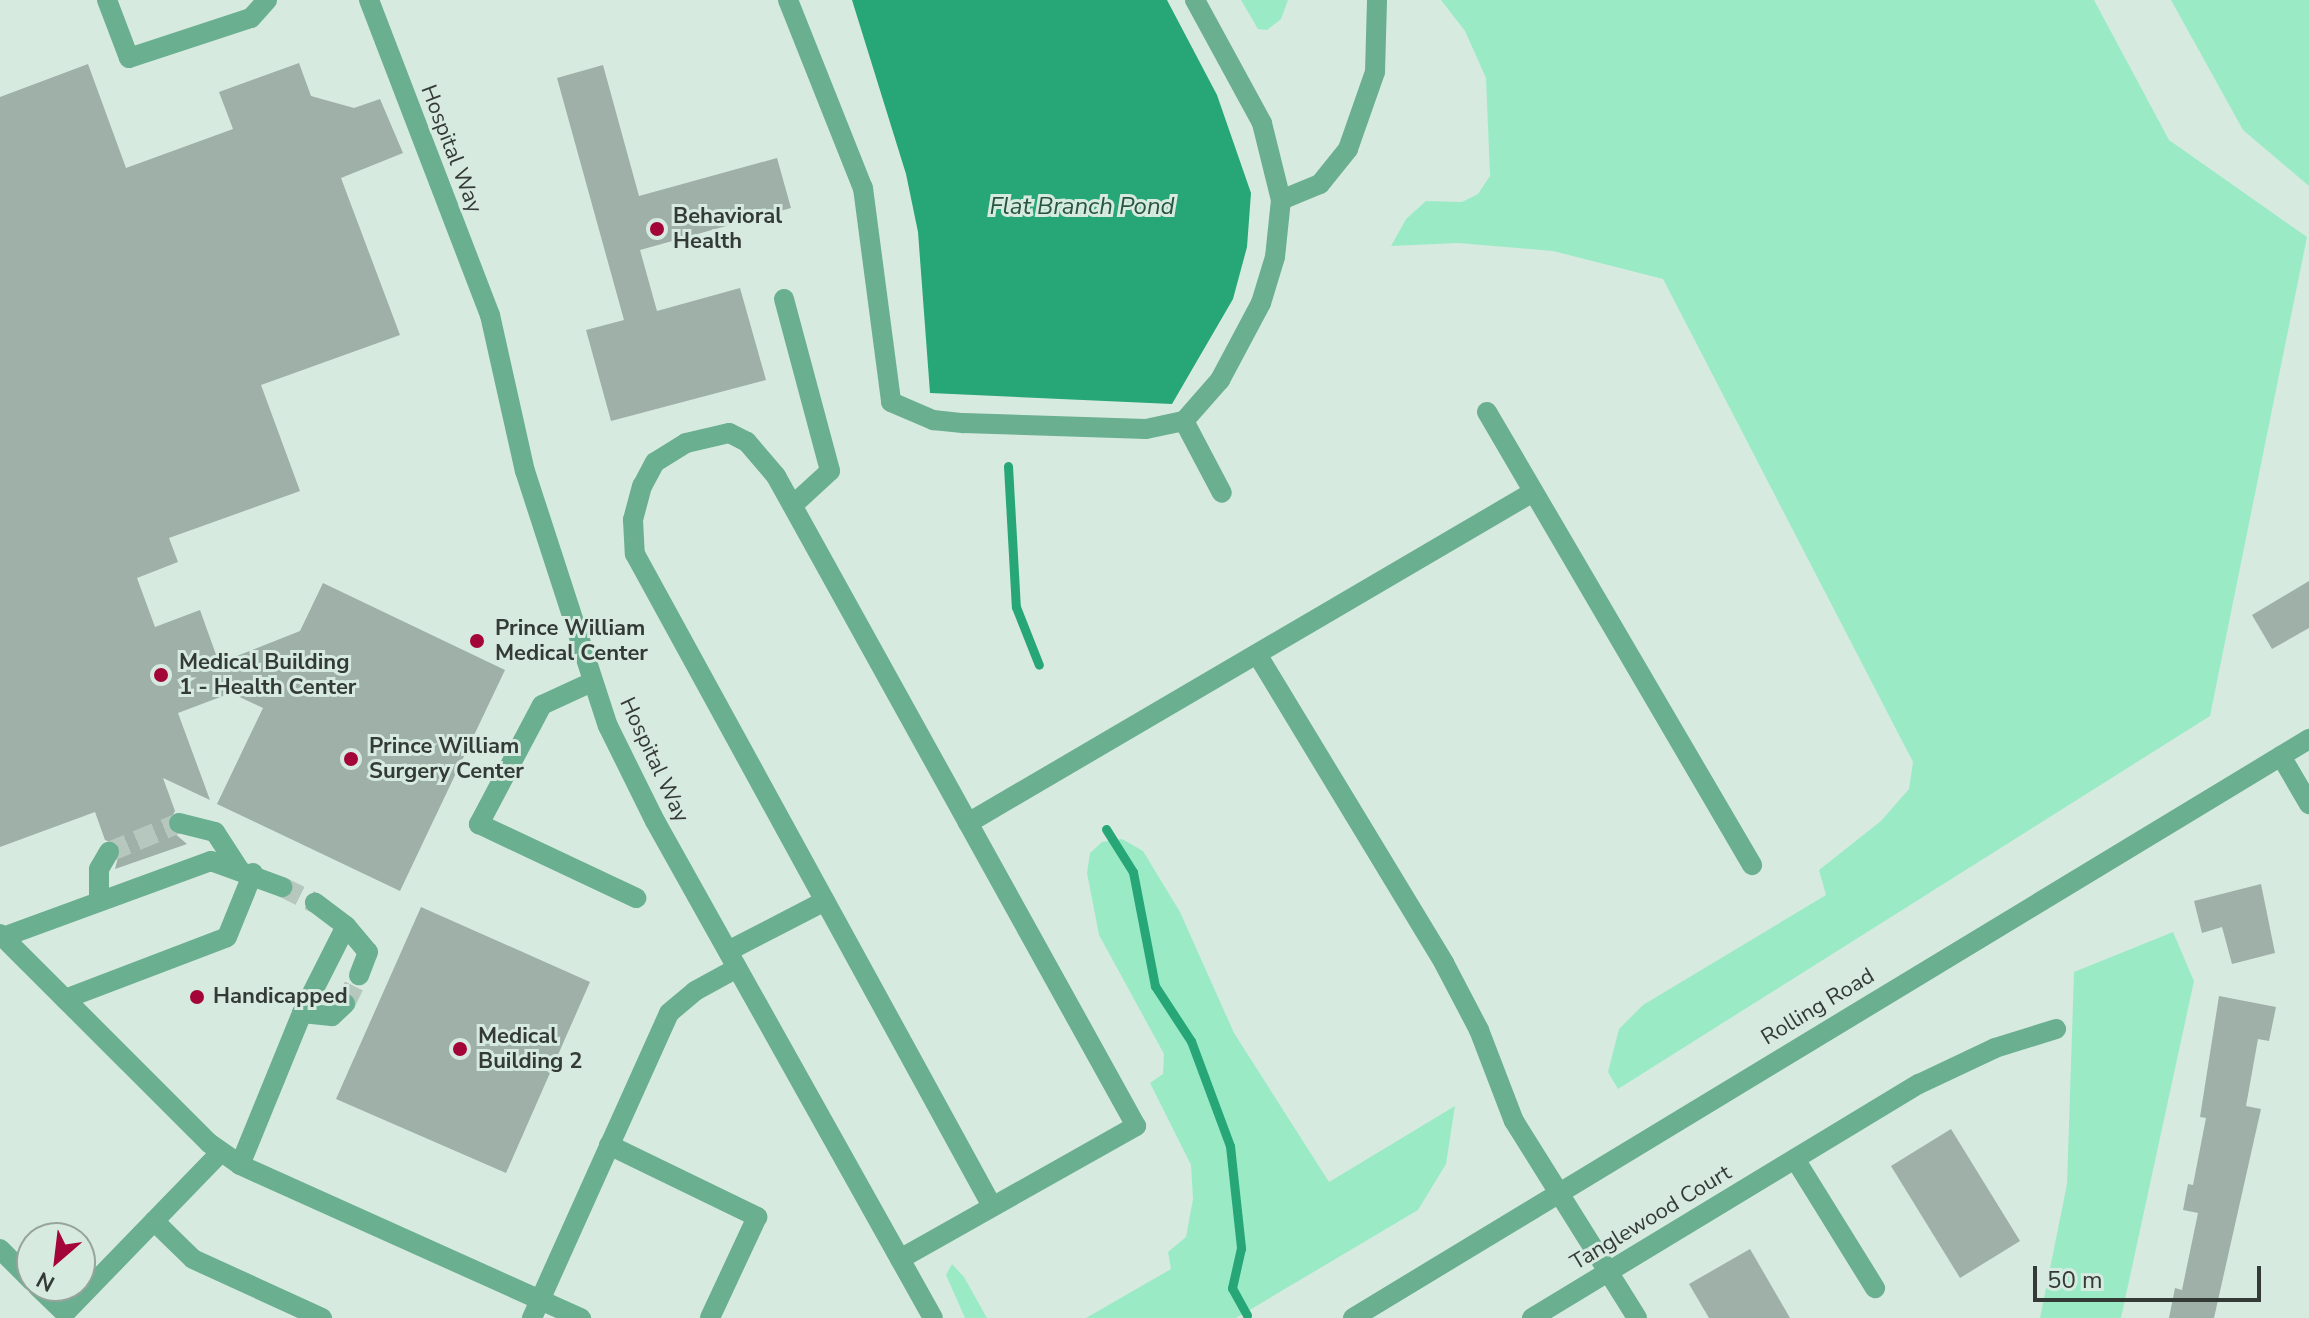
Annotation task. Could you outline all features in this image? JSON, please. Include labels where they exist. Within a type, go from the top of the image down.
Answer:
[{"type":"street","points":[[107,0],[129,58],[251,18],[267,0]]},
{"type":"street","name":"Hospital Way","points":[[369,0],[490,315],[525,471],[592,682],[629,770],[933,1318]]},
{"type":"street","points":[[788,0],[863,188],[891,402],[933,420],[1146,429],[1184,421],[1220,380],[1261,303],[1275,257],[1281,200],[1262,123],[1195,0]]},
{"type":"street","points":[[1281,200],[1320,184],[1348,149],[1375,72],[1377,0]]},
{"type":"street","points":[[784,299],[830,471],[793,505]]},
{"type":"street","points":[[1487,412],[1752,865]]},
{"type":"street","points":[[1184,421],[1222,493]]},
{"type":"street","points":[[900,1259],[1136,1126],[793,505],[747,442],[729,433],[710,434],[655,462],[633,520],[635,554],[992,1206]]},
{"type":"street","points":[[968,823],[1533,492]]},
{"type":"street","points":[[1257,654],[1444,963],[1479,1030],[1514,1121],[1560,1190],[1637,1318]]},
{"type":"street","points":[[592,682],[542,705],[479,824],[636,898]]},
{"type":"street","name":"Rolling Road","points":[[1353,1318],[2309,739]]},
{"type":"street","points":[[2281,756],[2309,804]]},
{"type":"street","points":[[179,823],[215,832],[246,871]]},
{"type":"street","points":[[99,901],[99,869],[109,852]]},
{"type":"street","points":[[282,887],[246,871],[211,861],[2,936],[221,1152],[240,1165],[536,1309],[581,1318]]},
{"type":"street","points":[[65,999],[227,937],[246,871]]},
{"type":"street","points":[[536,1309],[669,1013],[732,960],[825,901]]},
{"type":"street","points":[[315,903],[346,926],[368,952],[359,975]]},
{"type":"street","points":[[240,1165],[302,1013],[346,926]]},
{"type":"street","points":[[302,1013],[332,1016],[345,1004]]},
{"type":"street","name":"Tanglewood Court","points":[[1532,1318],[1956,1065],[2056,1029]]},
{"type":"street","points":[[609,1145],[757,1217],[710,1318]]},
{"type":"street","points":[[54,1302],[68,1316],[221,1152]]},
{"type":"street","points":[[1795,1159],[1875,1288]]},
{"type":"street","points":[[154,1221],[193,1259],[322,1318]]},
{"type":"street","points":[[0,1249],[16,1265]]},
{"type":"shaded area","points":[[1241,0],[1288,0],[1281,19],[1267,30],[1258,29]]},
{"type":"shaded area","points":[[1441,0],[2094,0],[2169,140],[2307,237],[2210,716],[1618,1089],[1608,1072],[1619,1029],[1643,1005],[1826,895],[1819,870],[1881,821],[1909,789],[1913,762],[1663,279],[1553,251],[1458,243],[1391,246],[1406,219],[1426,201],[1462,202],[1478,194],[1490,176],[1486,78],[1465,31]]},
{"type":"shaded area","points":[[2171,0],[2309,0],[2309,186],[2243,130]]},
{"type":"shaded area","points":[[1122,839],[1143,851],[1180,912],[1234,1033],[1329,1182],[1455,1106],[1446,1164],[1418,1210],[1236,1318],[1086,1318],[1171,1269],[1168,1252],[1186,1237],[1193,1199],[1191,1165],[1150,1083],[1163,1074],[1164,1054],[1099,935],[1087,873],[1090,853],[1102,842]]},
{"type":"shaded area","points":[[2173,932],[2194,981],[2121,1318],[2040,1318],[2067,1184],[2074,972]]},
{"type":"shaded area","points":[[952,1264],[964,1277],[987,1318],[965,1318],[946,1275]]},
{"type":"water","name":"Flat Branch Pond","points":[[852,0],[1167,0],[1217,95],[1251,193],[1247,247],[1233,299],[1172,404],[930,393],[918,232],[906,174]]},
{"type":"building","points":[[299,63],[311,96],[354,108],[380,99],[403,153],[341,178],[400,335],[261,385],[300,491],[169,538],[178,562],[137,578],[155,627],[200,610],[219,663],[300,631],[323,583],[505,670],[400,891],[217,804],[263,708],[231,693],[178,713],[210,800],[163,778],[175,811],[167,827],[187,844],[115,869],[121,846],[105,840],[95,812],[0,847],[0,97],[88,64],[126,168],[233,129],[219,92]]},
{"type":"building","name":"Behavioral Health","points":[[603,65],[639,196],[777,158],[791,208],[640,250],[657,311],[740,288],[766,380],[611,421],[586,330],[624,320],[557,78]]},
{"type":"building","points":[[2309,581],[2309,628],[2272,649],[2252,615]]},
{"type":"building","points":[[2261,884],[2275,953],[2232,964],[2222,927],[2202,933],[2194,901]]},
{"type":"building","name":"Medical Building 2","points":[[421,907],[590,982],[506,1173],[336,1099]]},
{"type":"building","points":[[2219,996],[2276,1007],[2269,1041],[2258,1039],[2246,1106],[2261,1109],[2214,1318],[2169,1318],[2175,1288],[2182,1290],[2198,1213],[2183,1210],[2188,1184],[2193,1185],[2206,1118],[2200,1117]]},
{"type":"building","points":[[1951,1129],[2020,1241],[1960,1278],[1891,1166]]},
{"type":"building","points":[[1750,1249],[1790,1318],[1709,1318],[1689,1284]]},
{"type":"waterway","points":[[1008,466],[1016,607],[1039,665]]},
{"type":"waterway","points":[[1106,829],[1133,872],[1155,986],[1191,1041],[1230,1146],[1241,1248],[1232,1288],[1247,1315]]},
{"type":"tunnel","points":[[109,852],[179,823]]},
{"type":"tunnel","points":[[282,887],[315,903]]},
{"type":"tunnel","points":[[345,1004],[359,975]]},
{"type":"place","name":"Behavioral Health","points":[[657,229]]},
{"type":"place","name":"Prince William Medical Center","points":[[477,641]]},
{"type":"place","name":"Medical Building 1 - Health Center","points":[[161,675]]},
{"type":"place","name":"Prince William Surgery Center","points":[[351,759]]},
{"type":"place","name":"Handicapped","points":[[197,997]]},
{"type":"place","name":"Medical Building 2","points":[[460,1049]]}]
